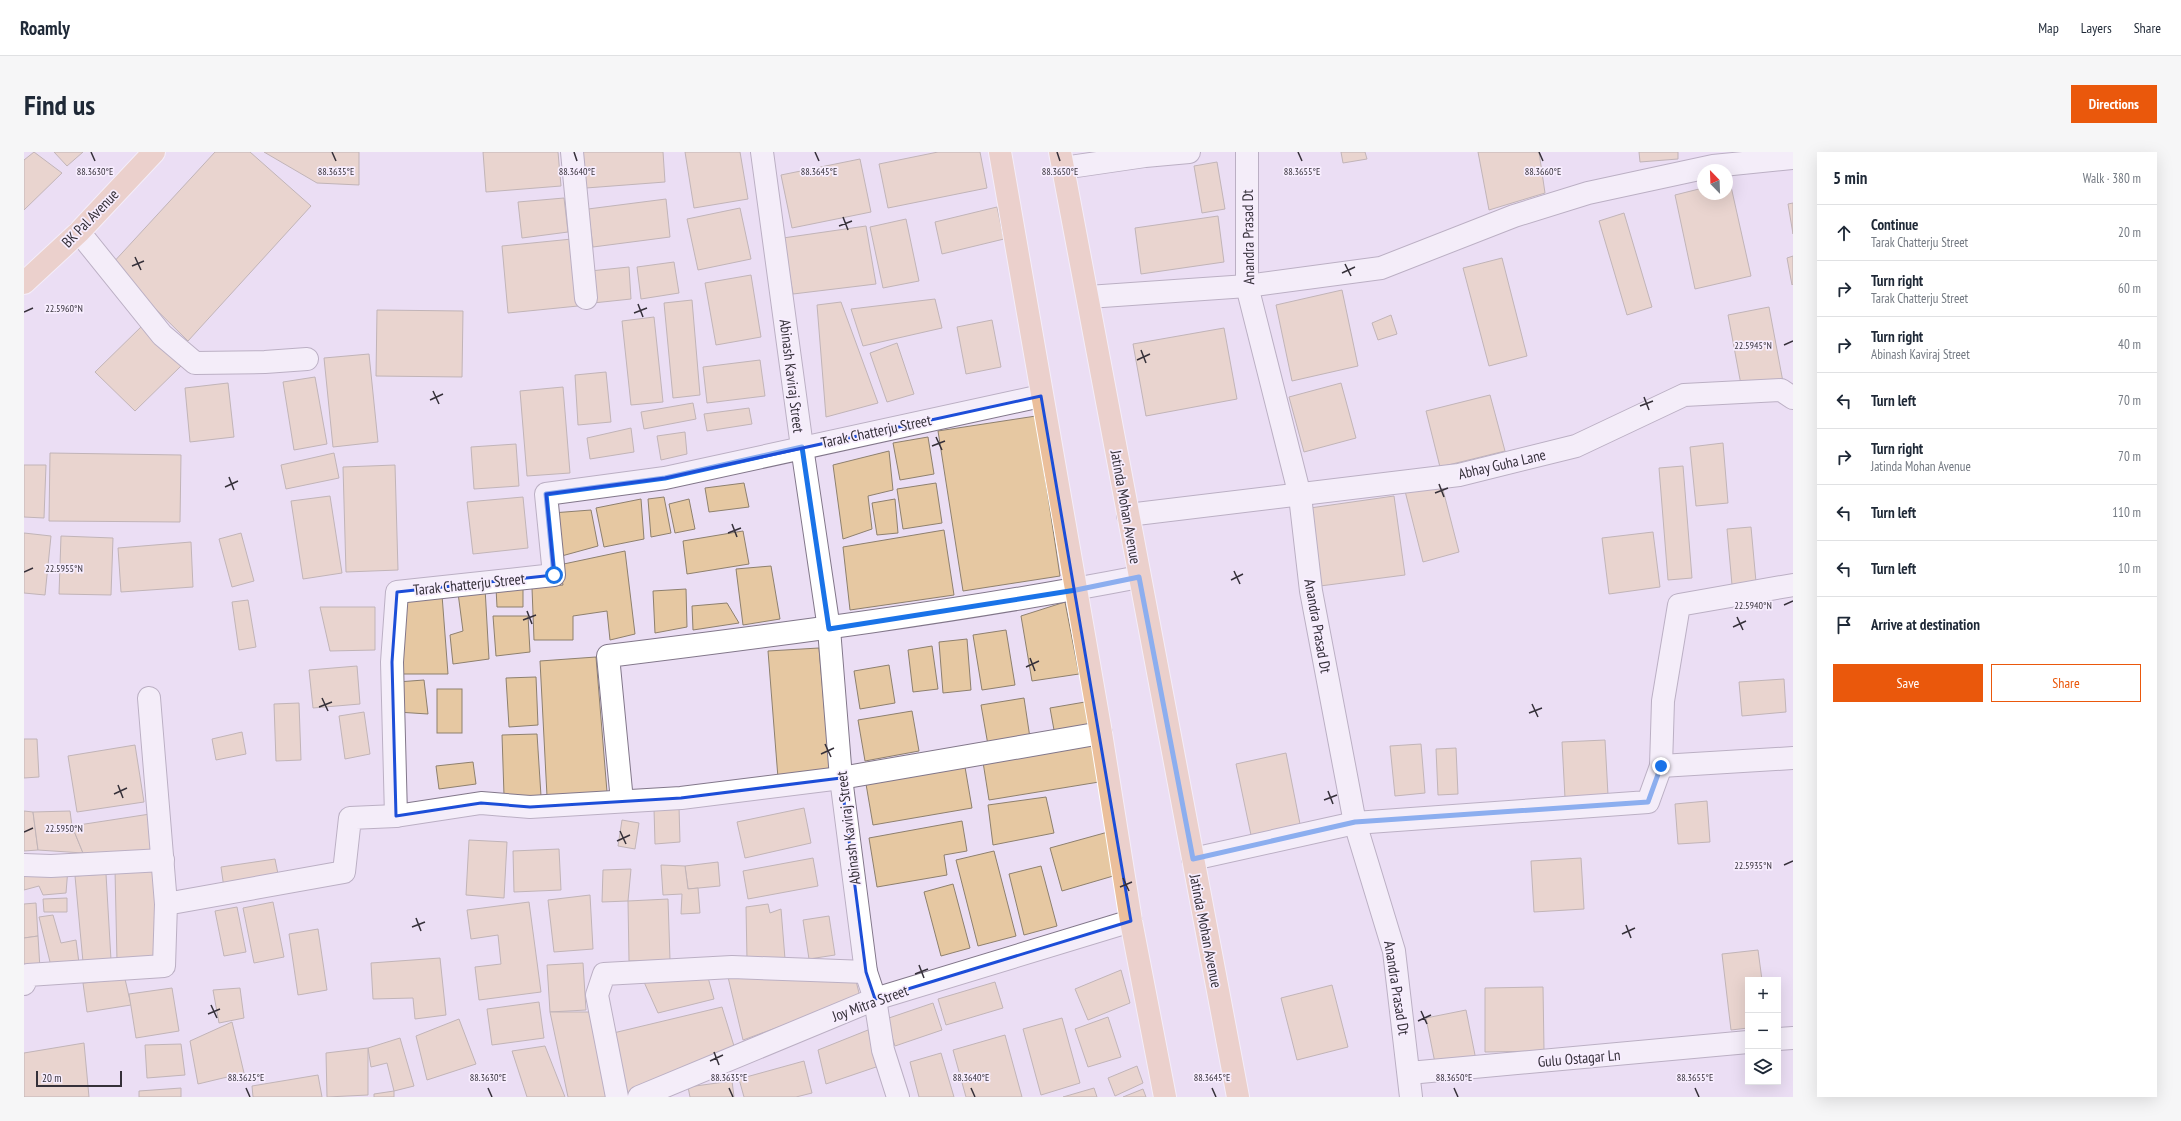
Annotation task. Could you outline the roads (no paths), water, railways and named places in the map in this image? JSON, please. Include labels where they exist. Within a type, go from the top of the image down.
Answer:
[{"type":"main road","name":"BK Pal Avenue","points":[[24,283],[79,232],[154,152]]},
{"type":"main road","points":[[1000,152],[1041,396],[1101,733],[1131,921],[1166,1097]]},
{"type":"main road","name":"Jatinda Mohan Avenue","points":[[1061,160],[1238,1097]]},
{"type":"street","points":[[572,152],[586,298]]},
{"type":"street","name":"Abinash Kaviraj Street","points":[[762,152],[802,447],[829,629],[841,778],[866,972],[875,999],[883,1050],[898,1097]]},
{"type":"street","points":[[1061,160],[1189,152]]},
{"type":"street","name":"Anandra Prasad Dt","points":[[1246,152],[1247,286],[1300,496],[1311,591],[1355,822],[1394,951],[1411,1097]]},
{"type":"street","points":[[1088,297],[1247,286],[1381,268],[1514,216],[1588,193],[1713,166],[1793,158]]},
{"type":"street","points":[[79,232],[162,336],[195,363],[265,362],[307,359]]},
{"type":"street","name":"Abhay Guha Lane","points":[[1128,515],[1300,496],[1459,475],[1576,446],[1684,395],[1781,390],[1793,398]]},
{"type":"street","name":"Tarak Chatterju Street","points":[[396,816],[392,662],[397,592],[554,575],[546,494],[665,478],[1041,396]]},
{"type":"street","points":[[622,801],[608,656],[829,629],[1076,590],[1139,577]]},
{"type":"street","points":[[1193,859],[1355,822],[1648,802],[1661,766],[1663,701],[1679,605],[1793,585]]},
{"type":"street","points":[[24,984],[28,975],[164,966],[166,904],[149,698]]},
{"type":"street","points":[[166,904],[344,872],[350,818],[396,816],[481,803],[530,807],[681,798],[841,778],[1101,733]]},
{"type":"street","points":[[1661,766],[1793,758]]},
{"type":"street","points":[[24,865],[51,866],[163,860]]},
{"type":"street","name":"Joy Mitra Street","points":[[639,1097],[875,999],[1131,921]]},
{"type":"street","points":[[617,1097],[597,994],[604,974],[732,968],[866,972]]},
{"type":"street","points":[[1781,1039],[1793,1038]]},
{"type":"street","name":"Gulu Ostagar Ln","points":[[1409,1073],[1745,1042]]}]
